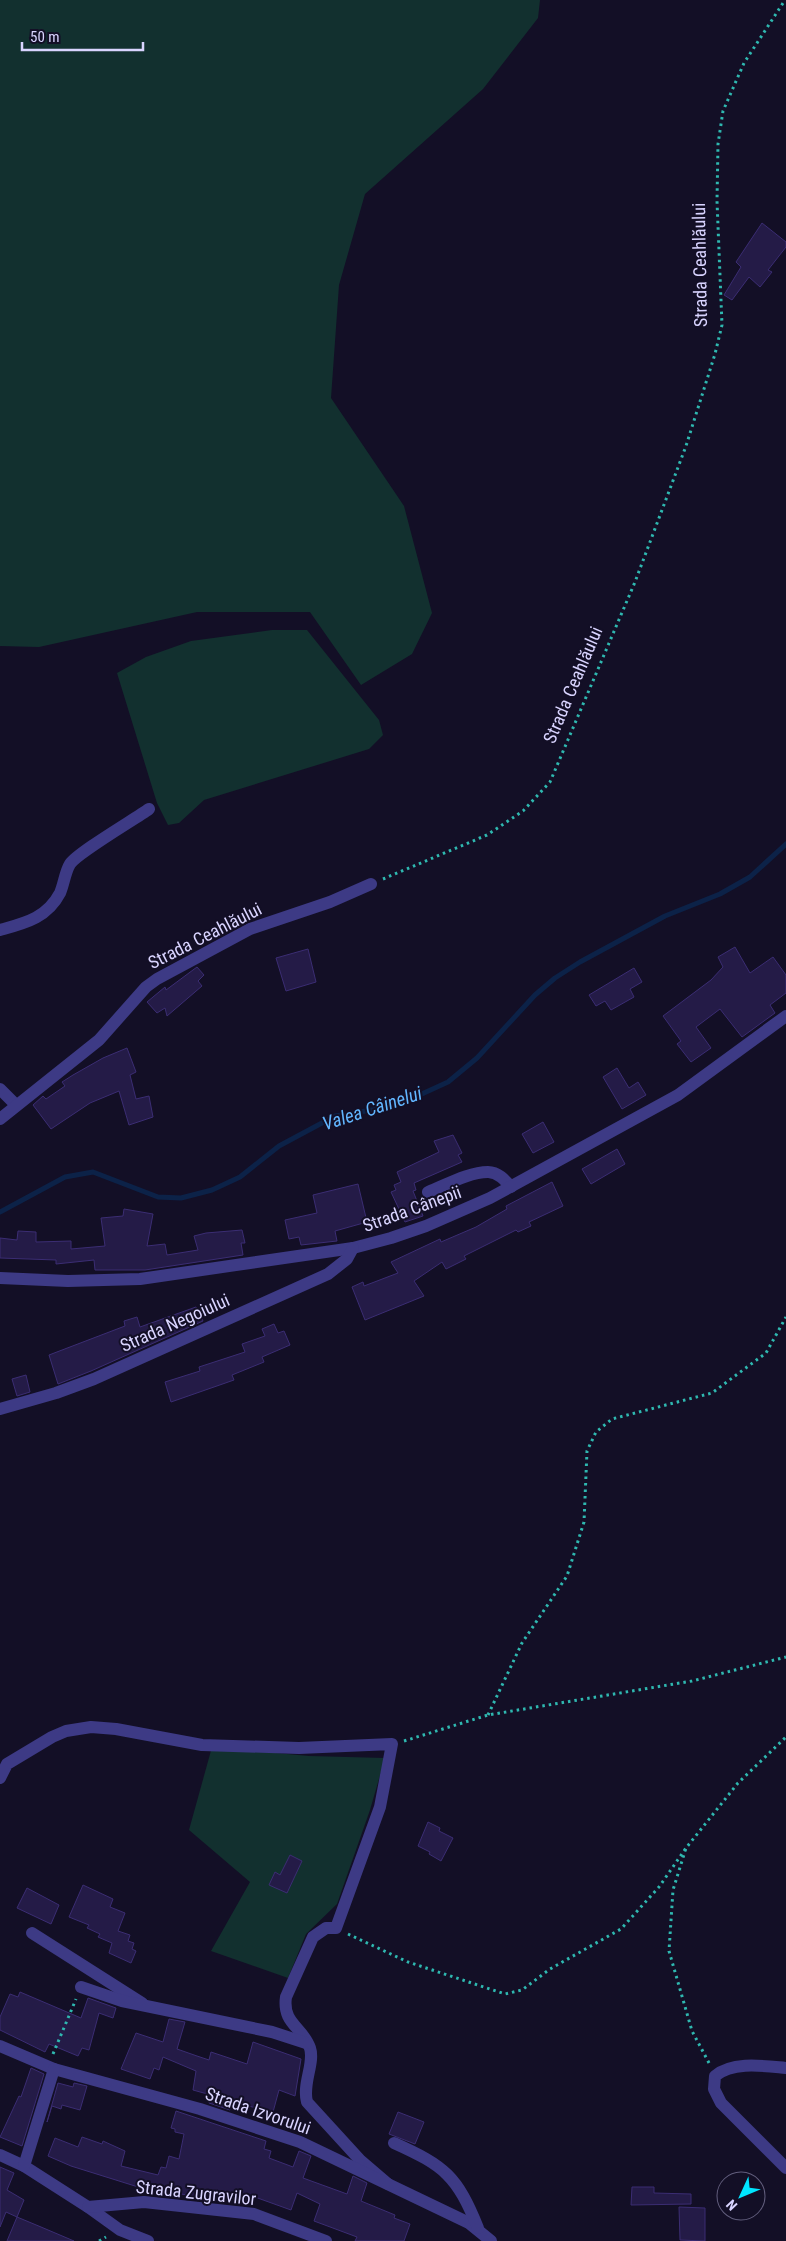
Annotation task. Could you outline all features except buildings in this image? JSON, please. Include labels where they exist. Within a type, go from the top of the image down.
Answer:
[{"type":"street","points":[[0,930],[34,920],[49,909],[59,894],[70,864],[149,809]]},
{"type":"street","name":"Strada Ceahlăului","points":[[0,1119],[100,1040],[156,979],[250,929],[330,902],[371,884]]},
{"type":"street","name":"Strada Cânepii","points":[[0,1278],[68,1281],[140,1279],[353,1248],[426,1226],[511,1187],[678,1095],[786,1016]]},
{"type":"street","points":[[0,1089],[16,1106]]},
{"type":"street","points":[[428,1192],[471,1176],[489,1172],[500,1176],[511,1187]]},
{"type":"street","name":"Strada Negoiului","points":[[0,1409],[56,1393],[94,1379],[328,1274],[347,1259],[353,1248]]},
{"type":"street","points":[[1,1772],[7,1764],[52,1737],[66,1731],[91,1727],[116,1729],[202,1745],[299,1748],[392,1744],[380,1807],[336,1928],[326,1928],[313,1937],[286,1997],[284,2007],[288,2018],[308,2043],[311,2051],[305,2094],[307,2102],[360,2160],[388,2184]]},
{"type":"street","points":[[32,1933],[146,2006]]},
{"type":"street","points":[[81,1987],[122,2001],[272,2032],[308,2043]]},
{"type":"street","name":"Strada Izvorului","points":[[0,2046],[54,2069],[200,2109],[300,2142],[478,2228],[491,2241]]},
{"type":"street","points":[[786,2068],[732,2067],[723,2070],[715,2076],[714,2089],[721,2103],[786,2168]]},
{"type":"street","points":[[24,2166],[54,2069]]},
{"type":"street","points":[[394,2143],[429,2159],[444,2170],[455,2182],[467,2201],[478,2228]]},
{"type":"street","points":[[0,2155],[24,2166],[88,2207],[106,2222],[120,2230],[148,2241]]},
{"type":"street","name":"Strada Zugravilor","points":[[88,2207],[144,2202],[254,2214],[326,2241]]},
{"type":"path","name":"Strada Ceahlăului","points":[[371,884],[487,835],[523,811],[550,782],[635,582],[686,446],[715,354],[722,324],[717,201],[718,144],[723,111],[744,63],[785,0]]},
{"type":"path","points":[[488,1715],[522,1643],[567,1576],[584,1522],[587,1451],[596,1432],[612,1419],[712,1393],[766,1354],[786,1317]]},
{"type":"path","points":[[392,1744],[488,1715],[692,1681],[786,1657]]},
{"type":"path","points":[[336,1928],[408,1962],[506,1994],[522,1990],[550,1969],[621,1929],[658,1887],[686,1848],[738,1783],[786,1737]]},
{"type":"path","points":[[686,1848],[673,1890],[669,1951],[692,2031],[715,2076]]},
{"type":"path","points":[[54,2069],[53,2054],[81,1987]]},
{"type":"green space","points":[[0,0],[540,0],[538,18],[483,89],[365,194],[339,285],[331,398],[404,506],[432,613],[412,654],[361,685],[310,612],[197,612],[39,647],[0,646]]},
{"type":"green space","points":[[272,630],[307,630],[379,720],[383,735],[369,749],[204,800],[179,823],[168,825],[157,803],[117,673],[146,657],[191,641]]},
{"type":"green space","points":[[212,1747],[309,1756],[385,1758],[370,1810],[337,1904],[306,1934],[288,1978],[211,1951],[250,1882],[189,1830]]},
{"type":"waterway","name":"Valea Câinelui","points":[[0,1212],[65,1177],[93,1172],[158,1197],[181,1198],[212,1190],[240,1177],[279,1146],[335,1116],[378,1109],[413,1098],[448,1082],[477,1058],[535,995],[555,978],[580,962],[665,916],[720,894],[750,877],[786,844]]}]
